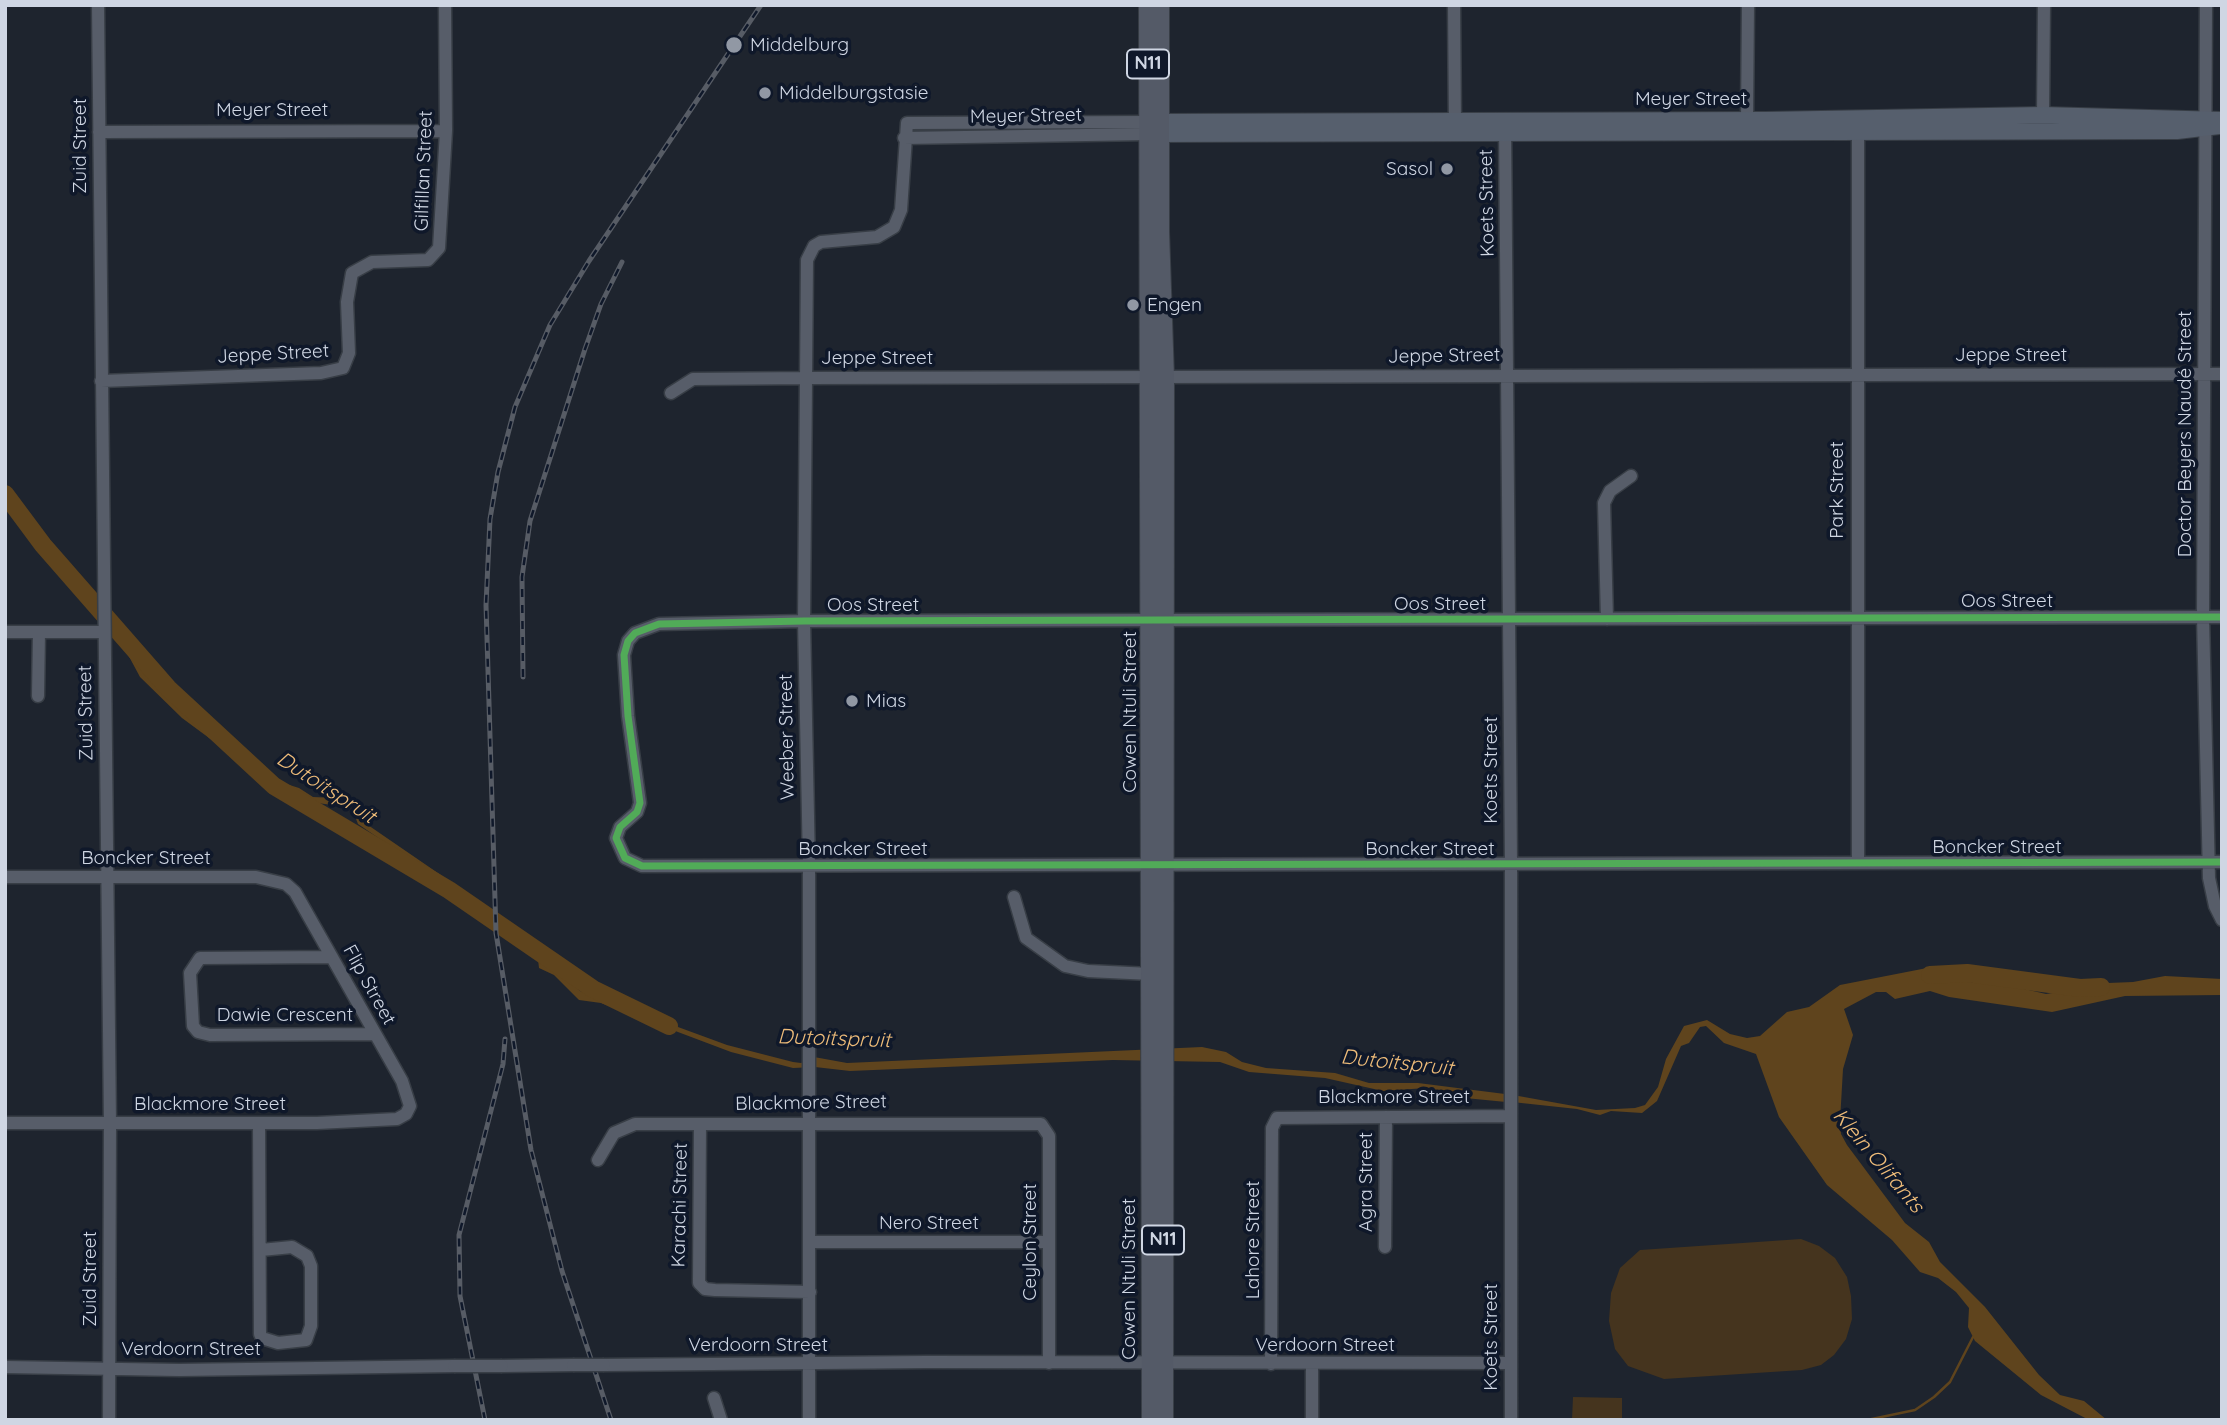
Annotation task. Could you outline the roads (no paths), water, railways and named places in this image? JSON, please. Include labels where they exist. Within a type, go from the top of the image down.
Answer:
[{"type":"highway","name":"Cowen Ntuli Street","points":[[1148,5],[1154,128],[1157,378],[1157,1363],[1151,1420]]},
{"type":"highway","name":"Cowen Ntuli Street","points":[[1154,128],[1160,5]]},
{"type":"highway","name":"Cowen Ntuli Street","points":[[1158,865],[1151,974],[1158,1040]]},
{"type":"highway","name":"Cowen Ntuli Street","points":[[1157,1363],[1164,1420]]},
{"type":"main road","name":"Meyer Street","points":[[1154,128],[1505,127],[1747,119],[1858,124],[2043,115],[2214,123]]},
{"type":"main road","points":[[1505,127],[2214,123]]},
{"type":"street","name":"Zuid Street","points":[[98,5],[110,1123],[109,1420]]},
{"type":"street","name":"Gilfillan Street","points":[[357,268],[372,262],[428,260],[437,254],[442,224],[446,131],[445,5]]},
{"type":"street","points":[[1454,5],[1454,126]]},
{"type":"street","points":[[1747,119],[1748,5]]},
{"type":"street","points":[[2043,115],[2044,5]]},
{"type":"street","name":"Doctor Beyers Naudé Street","points":[[2206,5],[2214,123],[2204,374],[2203,617],[2215,862],[2211,892],[2222,920]]},
{"type":"street","name":"Meyer Street","points":[[907,122],[1154,128]]},
{"type":"street","name":"Weeber Street","points":[[810,1420],[809,865],[804,621],[808,377],[806,270],[809,252],[814,246],[830,239],[877,237],[894,226],[901,210],[907,122]]},
{"type":"street","name":"Park Street","points":[[1858,124],[1858,863]]},
{"type":"street","name":"Koets Street","points":[[1505,127],[1510,619],[1511,1420]]},
{"type":"street","name":"Meyer Street","points":[[904,138],[1154,128]]},
{"type":"street","name":"Meyer Street","points":[[99,132],[446,131]]},
{"type":"street","name":"Jeppe Street","points":[[101,381],[335,372],[342,368],[348,358],[349,281],[357,268]]},
{"type":"street","name":"Jeppe Street","points":[[671,393],[693,379],[808,377],[2222,374]]},
{"type":"street","points":[[1607,619],[1604,503],[1610,491],[1631,476]]},
{"type":"street","name":"Oos Street","points":[[638,865],[620,853],[616,838],[620,827],[637,812],[640,803],[628,716],[624,655],[628,642],[635,633],[659,624],[804,621],[2222,617]]},
{"type":"street","points":[[5,632],[104,632]]},
{"type":"street","points":[[38,696],[39,632]]},
{"type":"street","name":"Boncker Street","points":[[638,865],[2215,862]]},
{"type":"street","name":"Boncker Street","points":[[5,877],[256,877],[286,884]]},
{"type":"street","name":"Flip Street","points":[[286,884],[295,892],[407,1093],[410,1109]]},
{"type":"street","points":[[1014,897],[1026,938],[1065,966],[1088,971],[1151,974]]},
{"type":"street","name":"Dawie Crescent","points":[[332,957],[200,958],[190,973],[193,1026],[198,1032],[211,1035],[374,1034]]},
{"type":"street","name":"Blackmore Street","points":[[5,1123],[259,1123],[393,1119],[406,1114],[410,1109]]},
{"type":"street","name":"Blackmore Street","points":[[1277,1118],[1386,1117],[1511,1111]]},
{"type":"street","name":"Agra Street","points":[[1385,1247],[1386,1117]]},
{"type":"street","name":"Lahore Street","points":[[1272,1364],[1272,1128],[1277,1118]]},
{"type":"street","name":"Blackmore Street","points":[[598,1160],[614,1133],[628,1125],[809,1121],[1041,1124]]},
{"type":"street","points":[[259,1123],[260,1334],[262,1338],[278,1343],[306,1340],[312,1326],[310,1266],[307,1256],[292,1247],[261,1250]]},
{"type":"street","name":"Karachi Street","points":[[700,1124],[697,1265],[702,1287],[715,1290],[810,1292]]},
{"type":"street","name":"Ceylon Street","points":[[1041,1124],[1049,1136],[1049,1363]]},
{"type":"street","name":"Nero Street","points":[[809,1242],[1049,1242]]},
{"type":"street","name":"Verdoorn Street","points":[[5,1367],[1510,1363]]},
{"type":"street","points":[[1312,1365],[1312,1420]]},
{"type":"street","points":[[715,1398],[721,1420]]},
{"type":"waterway","name":"Dutoitspruit","points":[[5,494],[43,545],[168,688],[274,786],[449,890],[593,989],[669,1026]]},
{"type":"waterway","name":"Klein Olifants","points":[[1930,975],[1967,973],[2080,988],[2101,987]]},
{"type":"waterway","points":[[1867,1420],[1915,1410],[1934,1397],[1950,1382],[1973,1337]]},
{"type":"railway","points":[[611,1420],[562,1271],[531,1150],[496,933],[486,605],[490,519],[498,472],[515,407],[550,325],[589,261],[761,5]]},
{"type":"railway","points":[[523,677],[522,577],[530,521],[585,349],[601,304],[622,262]]},
{"type":"railway","points":[[485,1420],[460,1296],[459,1235],[503,1064],[505,1039]]},
{"type":"place","name":"Middelburg","points":[[734,45]]},
{"type":"place","name":"Middelburgstasie","points":[[765,93]]},
{"type":"place","name":"Sasol","points":[[1447,169]]},
{"type":"place","name":"Engen","points":[[1133,305]]},
{"type":"place","name":"Mias","points":[[852,701]]}]
